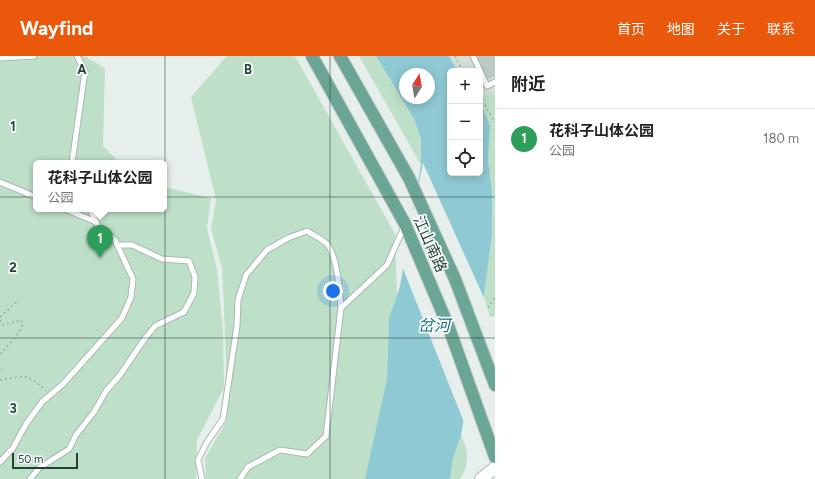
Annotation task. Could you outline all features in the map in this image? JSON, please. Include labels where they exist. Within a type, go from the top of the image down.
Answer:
[{"type":"main road","name":"江山南路","points":[[312,56],[406,227],[449,328],[495,457]]},
{"type":"main road","name":"江山南路","points":[[340,56],[409,178],[455,278],[495,385]]},
{"type":"main road","points":[[481,479],[495,468]]},
{"type":"lane","points":[[0,58],[34,56]]},
{"type":"lane","points":[[72,160],[85,71],[77,56]]},
{"type":"lane","points":[[472,56],[478,68]]},
{"type":"lane","points":[[483,77],[487,86],[495,82]]},
{"type":"lane","points":[[0,182],[33,196]]},
{"type":"lane","points":[[72,212],[96,222]]},
{"type":"lane","points":[[0,462],[13,448],[26,424],[42,402],[63,384],[122,318],[131,297],[133,279],[114,240],[98,226],[91,212]]},
{"type":"lane","points":[[341,308],[387,265],[406,227]]},
{"type":"lane","points":[[202,479],[198,460],[207,442],[223,419],[237,326],[238,300],[246,275],[267,250],[288,238],[307,231],[327,244],[336,266],[341,308],[326,436],[308,454],[280,450],[248,467],[240,479]]},
{"type":"lane","points":[[30,479],[39,468],[69,449],[76,435],[94,412],[106,391],[120,374],[142,341],[155,326],[184,312],[194,293],[195,277],[190,261],[162,259],[132,245],[117,245]]},
{"type":"path","points":[[455,56],[461,68]]},
{"type":"path","points":[[483,101],[495,123]]},
{"type":"path","points":[[488,308],[495,297]]},
{"type":"path","points":[[0,317],[18,301]]},
{"type":"path","points":[[0,320],[3,325],[21,320],[23,325],[15,338],[0,354]]},
{"type":"path","points":[[0,380],[24,376],[32,378],[50,395]]},
{"type":"shaded area","points":[[449,56],[495,56],[495,316],[490,317],[484,296],[486,275],[483,68],[455,68]]},
{"type":"green space","points":[[0,56],[84,56],[105,68],[103,146],[117,160],[33,160],[33,212],[167,212],[167,188],[211,198],[207,228],[217,269],[223,329],[224,388],[197,440],[196,479],[0,479]]},
{"type":"green space","points":[[227,56],[295,56],[395,234],[397,294],[389,318],[387,378],[365,479],[206,479],[205,458],[227,420],[225,333],[222,268],[211,229],[216,200],[191,97]]},
{"type":"green space","points":[[359,56],[376,56],[399,94],[399,104],[405,104],[414,119],[421,139],[421,165]]},
{"type":"green space","points":[[495,92],[495,316],[490,317],[484,296],[493,214],[488,159],[490,126],[483,108],[483,95]]},
{"type":"green space","points":[[461,436],[467,452],[466,468],[460,479],[450,479],[453,458]]},
{"type":"water","name":"岔河","points":[[376,56],[449,56],[455,68],[447,68],[447,176],[483,176],[483,108],[490,126],[488,159],[492,193],[492,233],[484,296],[461,436],[453,458],[450,479],[365,479],[387,378],[389,318],[400,286],[421,165],[421,139],[414,119],[405,104],[435,104],[435,68],[399,68],[399,94]]},
{"type":"pier","points":[[423,163],[485,300],[465,425],[402,266]]},
{"type":"building","points":[[477,56],[495,56],[495,75],[488,79]]},
{"type":"place","name":"花科子山体公园","points":[[100,258]]}]
